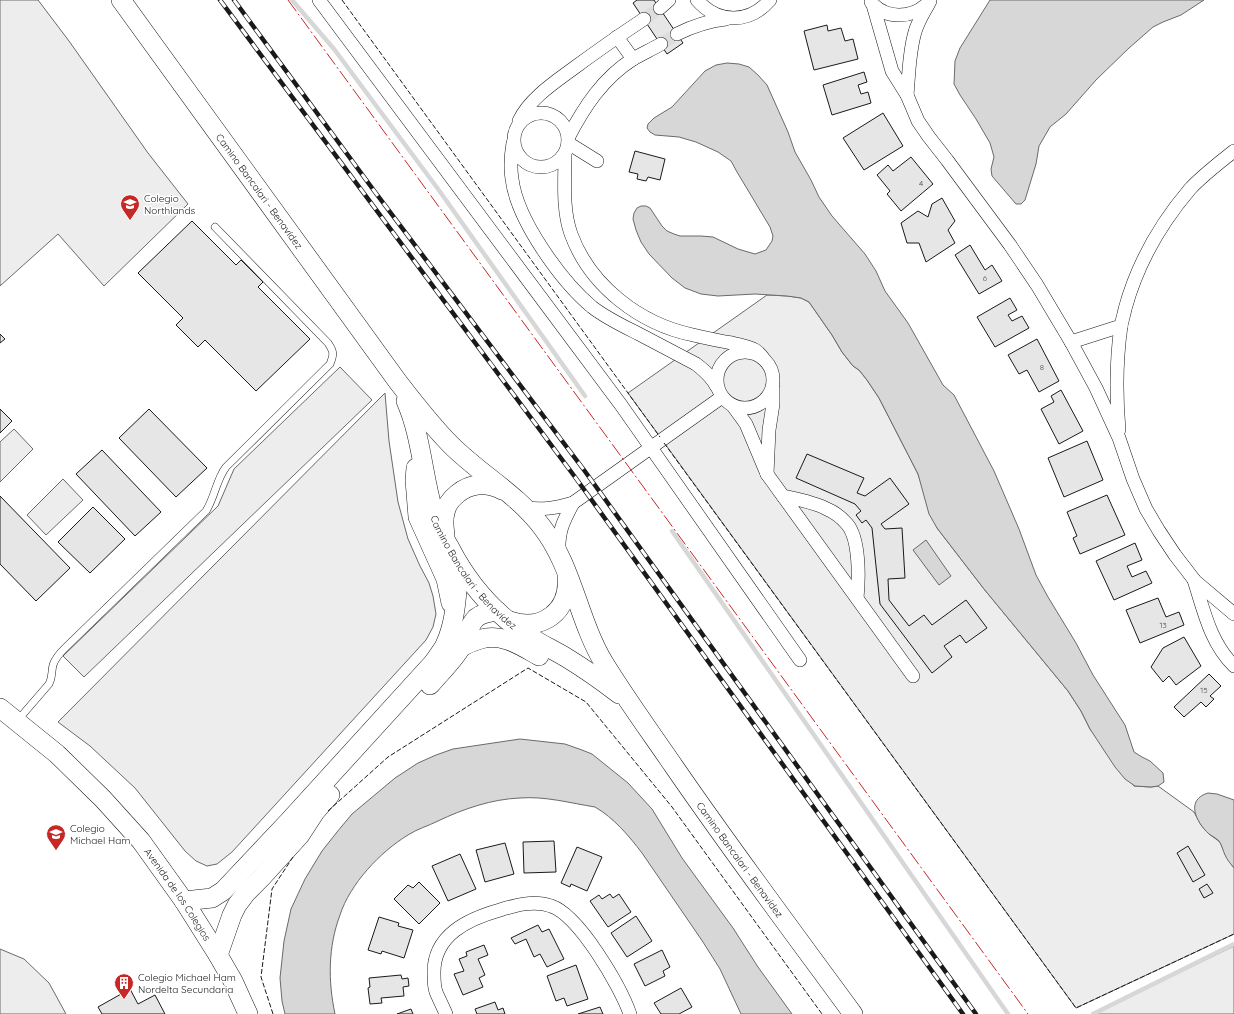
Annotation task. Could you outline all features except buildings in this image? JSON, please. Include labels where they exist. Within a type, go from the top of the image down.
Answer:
[{"type":"main road","name":"Camino Bancalari - Benavídez","points":[[121,0],[424,416],[452,446],[526,508],[543,528],[559,553],[594,644],[630,704],[716,828],[853,1014]]},
{"type":"main road","name":"Camino Bancalari - Benavídez","points":[[398,382],[413,416],[433,510],[438,526],[459,566],[485,600],[502,616],[527,635],[591,673],[630,704]]},
{"type":"main road","points":[[419,447],[415,480],[418,517],[446,580],[453,614]]},
{"type":"main road","points":[[446,541],[444,525],[445,512],[452,499],[458,494],[463,490],[477,485],[492,485],[506,491]]},
{"type":"main road","points":[[184,901],[212,898],[223,891],[289,822],[433,663],[451,630],[458,589],[459,566]]},
{"type":"main road","points":[[218,955],[232,915],[246,892],[261,878],[300,835],[315,812],[449,664],[461,647],[470,626],[476,619],[484,614],[502,616],[520,624],[534,624],[546,620],[557,611],[565,600],[568,587],[567,573]]},
{"type":"main road","points":[[461,647],[480,639],[500,638],[511,641],[545,659],[566,667],[591,673]]},
{"type":"main road","name":"Avenida de los Colegios","points":[[0,708],[57,754],[141,841],[184,901],[218,955],[233,981],[248,1014]]},
{"type":"street","points":[[319,0],[621,404],[651,449],[800,660]]},
{"type":"street","points":[[697,0],[701,5],[715,14],[730,19]]},
{"type":"street","points":[[677,34],[703,23],[748,16],[764,7],[770,0]]},
{"type":"street","points":[[871,2],[885,12],[899,15],[913,13],[925,6],[930,0]]},
{"type":"street","points":[[907,95],[911,51],[915,31],[930,0]]},
{"type":"street","points":[[871,2],[892,71],[907,95],[918,121],[1010,245],[1037,285],[1071,342],[1096,388],[1119,438],[1133,479],[1146,509],[1175,555],[1193,578],[1234,614]]},
{"type":"street","points":[[644,19],[548,87],[528,107],[516,128],[510,161],[516,198],[531,230],[560,274],[592,307],[614,322],[696,364],[714,380],[720,392],[733,406],[746,424],[767,474],[913,676]]},
{"type":"street","points":[[617,37],[633,59]]},
{"type":"street","points":[[513,143],[516,153],[522,161],[531,166],[546,167],[555,164],[559,161],[584,109],[600,88],[614,74],[633,59],[661,44]]},
{"type":"street","points":[[516,128],[522,120],[536,113],[546,113],[551,115],[559,120],[565,128],[567,144],[565,196],[571,234],[580,254],[592,272],[609,292],[627,306],[660,325],[690,335],[747,346],[757,351],[770,367],[774,383],[773,404],[769,430],[767,474]]},
{"type":"street","points":[[567,144],[597,161]]},
{"type":"street","points":[[1119,438],[1116,396],[1121,326],[1129,295],[1139,268],[1153,241],[1171,214],[1191,189],[1214,166],[1234,151]]},
{"type":"street","points":[[1071,342],[1121,326]]},
{"type":"street","points":[[720,392],[717,377],[720,368],[726,359],[734,354],[744,352],[755,353],[763,358]]},
{"type":"street","points":[[733,406],[744,409],[759,405],[768,398],[774,383]]},
{"type":"street","points":[[526,508],[554,508],[573,503],[651,449],[720,392]]},
{"type":"street","points":[[783,496],[826,508],[848,524],[853,536],[857,555],[859,578],[857,598]]},
{"type":"street","points":[[559,553],[560,533],[563,522],[573,503]]},
{"type":"street","points":[[1193,578],[1216,644],[1234,666]]},
{"type":"street","points":[[446,1014],[436,991],[434,980],[436,953],[442,943],[455,930],[467,922],[512,906],[537,903],[550,905],[562,911],[574,922],[615,982],[630,1014]]},
{"type":"lane","points":[[17,721],[49,684],[57,656],[206,511],[221,473],[226,466],[330,364],[333,357],[333,351],[328,343],[215,227]]},
{"type":"shaded area","points":[[0,0],[38,0],[69,41],[148,153],[188,204],[104,286],[58,234],[0,286]]},
{"type":"shaded area","points":[[990,0],[1204,0],[1181,15],[1153,27],[1096,80],[1066,114],[1050,127],[1039,146],[1036,164],[1025,200],[1021,204],[1016,204],[992,176],[991,169],[994,157],[990,143],[954,84],[955,61],[960,48]]},
{"type":"shaded area","points":[[727,63],[749,67],[767,85],[788,132],[795,152],[819,197],[832,216],[865,254],[876,271],[885,291],[908,323],[943,385],[954,395],[994,471],[1019,529],[1036,575],[1093,675],[1125,725],[1134,752],[1150,761],[1163,773],[1164,782],[1158,786],[1135,786],[1125,779],[1115,767],[1090,729],[1081,711],[1068,691],[984,589],[937,528],[929,514],[918,474],[879,398],[859,370],[853,366],[842,352],[809,302],[801,298],[787,296],[755,294],[718,296],[701,294],[685,288],[672,278],[649,254],[641,242],[633,219],[637,208],[641,206],[650,208],[667,231],[680,236],[713,237],[738,249],[755,254],[766,250],[772,241],[773,236],[770,227],[731,161],[718,152],[696,142],[679,137],[655,135],[647,128],[648,124],[654,118],[672,107],[705,71],[716,65]]},
{"type":"shaded area","points":[[767,295],[801,298],[809,302],[842,352],[853,366],[859,370],[879,398],[918,474],[937,528],[984,589],[1068,691],[1081,711],[1090,729],[1134,786],[1158,786],[1194,812],[1201,825],[1209,834],[1220,842],[1226,856],[1234,868],[1234,934],[1076,1008],[628,393]]},
{"type":"shaded area","points":[[340,367],[372,400],[84,677],[63,656],[218,506],[234,469]]},
{"type":"shaded area","points":[[385,393],[389,441],[398,502],[408,539],[429,583],[433,596],[436,614],[433,627],[426,640],[232,852],[217,864],[207,866],[196,861],[185,851],[135,788],[90,746],[58,722]]},
{"type":"shaded area","points":[[14,429],[33,449],[0,482],[0,442]]},
{"type":"shaded area","points":[[63,479],[83,500],[46,535],[27,515]]},
{"type":"shaded area","points":[[926,540],[951,576],[939,585],[913,550]]},
{"type":"shaded area","points":[[520,739],[565,744],[592,754],[628,783],[652,809],[682,858],[733,928],[758,967],[792,1014],[741,1014],[720,969],[703,942],[642,853],[609,816],[595,807],[548,799],[529,798],[499,800],[468,809],[415,831],[387,850],[367,870],[351,892],[336,927],[330,964],[331,989],[335,1014],[285,1014],[280,978],[284,941],[291,909],[305,879],[322,851],[352,814],[395,778],[418,763],[453,749]]},
{"type":"shaded area","points":[[1208,793],[1217,794],[1234,800],[1234,868],[1226,857],[1219,841],[1204,829],[1197,818],[1195,806],[1197,801],[1201,796]]},
{"type":"shaded area","points":[[1234,946],[1234,1014],[1094,1014]]},
{"type":"shaded area","points":[[0,949],[24,959],[49,983],[66,1014],[0,1014]]},
{"type":"waterway","points":[[292,0],[334,49],[438,189],[585,396]]},
{"type":"waterway","points":[[672,531],[1008,1014]]},
{"type":"waterway","points":[[1093,1014],[1234,944]]},
{"type":"tunnel","points":[[644,19],[660,8]]},
{"type":"tunnel","points":[[661,44],[677,34]]},
{"type":"railway","points":[[220,0],[575,477],[963,1014]]},
{"type":"railway","points":[[234,0],[375,192],[584,470],[976,1014]]},
{"type":"fence","points":[[342,0],[660,437]]},
{"type":"fence","points":[[664,443],[1076,1008],[1234,934]]},
{"type":"fence","points":[[328,811],[388,757],[528,668],[586,702],[672,807],[822,1014]]},
{"type":"fence","points":[[273,1014],[261,977],[272,889],[293,857]]},
{"type":"power","points":[[288,0],[1028,1014]]},
{"type":"place","name":"Colegio Northlands","points":[[130,221]]},
{"type":"place","name":"Colegio Michael Ham","points":[[56,851]]},
{"type":"place","name":"Colegio Michael Ham Nordelta Secundaria","points":[[124,1000]]}]
